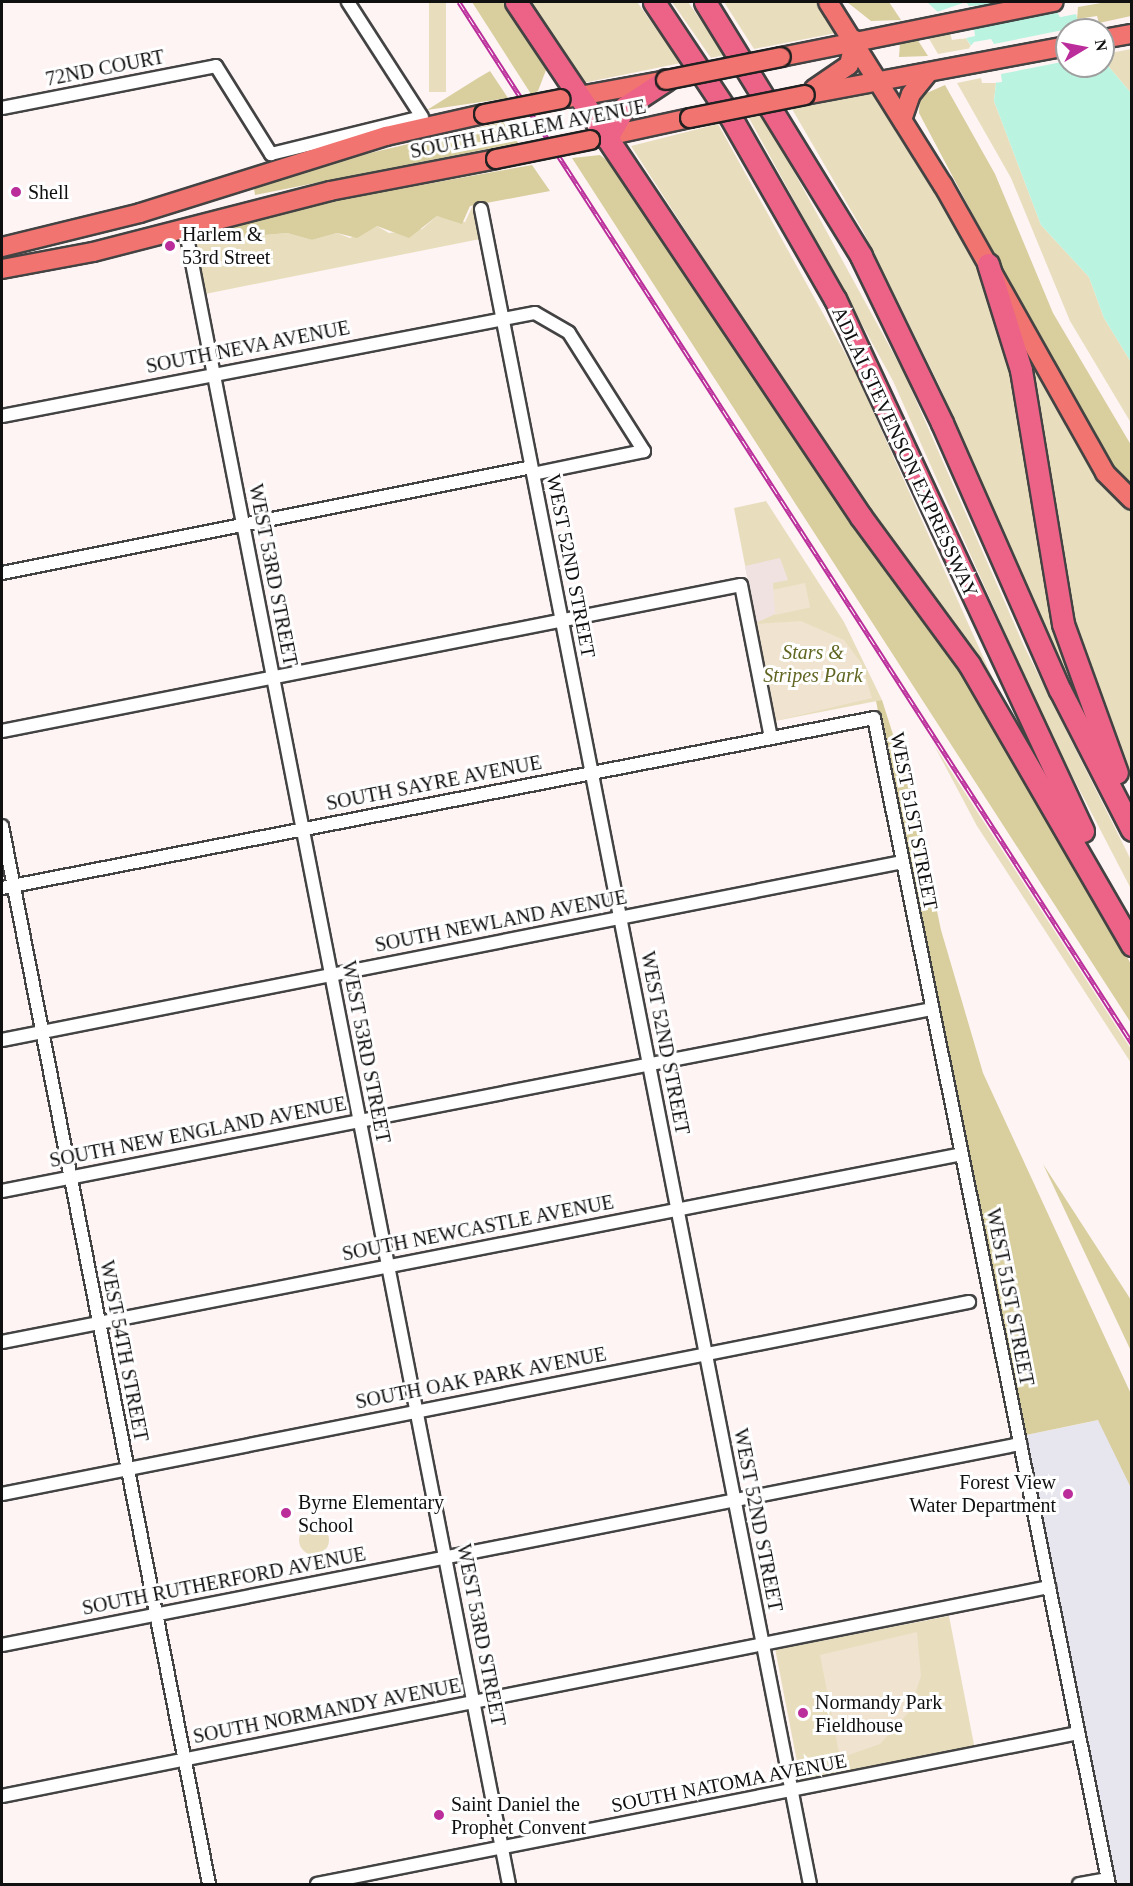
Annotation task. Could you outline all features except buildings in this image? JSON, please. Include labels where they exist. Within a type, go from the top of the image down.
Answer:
[{"type":"highway","points":[[516,2],[559,89],[599,138],[861,517],[975,673],[1131,945]]},
{"type":"highway","name":"ADLAI STEVENSON EXPRESSWAY","points":[[654,2],[730,116],[836,299],[1035,734],[1131,917]]},
{"type":"highway","points":[[705,2],[861,256],[942,423],[1060,690],[1131,830]]},
{"type":"highway","points":[[599,138],[625,106],[666,80]]},
{"type":"highway","points":[[988,264],[1021,370],[1063,624],[1090,709],[1131,804]]},
{"type":"main road","points":[[828,2],[855,40],[903,117],[1105,473],[1131,500]]},
{"type":"main road","name":"SOUTH HARLEM AVENUE","points":[[2,247],[140,213],[386,136],[559,89],[666,80],[855,40],[1053,2]]},
{"type":"main road","points":[[1115,37],[1130,34]]},
{"type":"main road","points":[[805,95],[843,72],[855,40]]},
{"type":"main road","name":"SOUTH HARLEM AVENUE","points":[[2,269],[330,191],[805,95],[1055,48]]},
{"type":"main road","points":[[903,117],[911,94],[929,72]]},
{"type":"street","name":"72ND COURT","points":[[2,108],[216,66],[271,154],[422,117],[348,2]]},
{"type":"street","name":"WEST 52ND STREET","points":[[481,209],[810,1884]]},
{"type":"street","name":"WEST 53RD STREET","points":[[185,227],[509,1884]]},
{"type":"street","name":"SOUTH NEVA AVENUE","points":[[2,416],[502,316],[535,314],[569,333],[644,451],[532,471]]},
{"type":"street","points":[[2,573],[532,471]]},
{"type":"street","points":[[2,731],[741,585],[771,738]]},
{"type":"street","name":"SOUTH SAYRE AVENUE","points":[[7,887],[874,718]]},
{"type":"street","name":"WEST 51ST STREET","points":[[874,718],[1108,1882]]},
{"type":"street","name":"WEST 54TH STREET","points":[[2,826],[7,887],[42,1032],[209,1884]]},
{"type":"street","name":"SOUTH NEWLAND AVENUE","points":[[2,1040],[620,916],[903,862]]},
{"type":"street","name":"SOUTH NEW ENGLAND AVENUE","points":[[2,1191],[932,1009]]},
{"type":"street","name":"SOUTH NEWCASTLE AVENUE","points":[[2,1342],[962,1154]]},
{"type":"street","name":"SOUTH OAK PARK AVENUE","points":[[2,1494],[969,1302]]},
{"type":"street","name":"SOUTH RUTHERFORD AVENUE","points":[[2,1645],[1020,1444]]},
{"type":"street","name":"SOUTH NORMANDY AVENUE","points":[[2,1796],[1049,1587]]},
{"type":"street","name":"SOUTH NATOMA AVENUE","points":[[317,1884],[1078,1733]]},
{"type":"street","points":[[1079,1884],[1108,1882]]},
{"type":"shaded area","points":[[472,2],[503,2],[546,70],[538,91],[531,94]]},
{"type":"shaded area","points":[[847,2],[889,2],[901,20],[871,21]]},
{"type":"shaded area","points":[[927,2],[1055,2],[1060,17],[1076,14],[1077,18],[1055,18],[1055,78],[1115,78],[1115,74],[1131,93],[1131,362],[1104,318],[1089,277],[1041,225],[994,101],[996,83],[966,38]]},
{"type":"shaded area","points":[[1107,2],[1131,2],[1131,16],[1115,20],[1098,18],[1097,16],[1077,18],[1078,7]]},
{"type":"shaded area","points":[[917,39],[928,56],[899,57],[900,43]]},
{"type":"shaded area","points":[[490,71],[508,98],[427,110],[478,78]]},
{"type":"shaded area","points":[[945,85],[995,174],[1053,313],[1131,445],[1131,488],[1108,469],[919,113],[920,96]]},
{"type":"shaded area","points":[[503,122],[518,143],[255,195],[254,188],[340,160]]},
{"type":"shaded area","points":[[600,155],[616,167],[813,463],[964,672],[1131,964],[1131,1023],[572,158]]},
{"type":"shaded area","points":[[532,165],[550,191],[470,206],[462,224],[437,216],[409,238],[377,226],[357,238],[337,233],[312,240],[287,233],[230,238],[212,230],[304,206]]},
{"type":"shaded area","points":[[780,558],[788,580],[773,583],[775,614],[756,623],[745,566]]},
{"type":"shaded area","points":[[882,700],[913,797],[941,930],[983,1073],[1131,1394],[1131,1488],[1098,1420],[1026,1435],[1020,1418],[876,701]]},
{"type":"shaded area","points":[[1043,1164],[1131,1300],[1131,1351]]},
{"type":"shaded area","points":[[1099,1420],[1131,1488],[1131,1884],[1117,1884],[1026,1435]]},
{"type":"green space","points":[[429,2],[446,2],[446,92],[429,92]]},
{"type":"green space","points":[[531,2],[637,2],[681,63],[583,83]]},
{"type":"green space","points":[[672,2],[688,2],[725,55],[711,58]]},
{"type":"green space","points":[[724,2],[820,2],[836,33],[754,49]]},
{"type":"green space","points":[[950,33],[952,40],[966,38],[972,48],[938,54],[928,37]]},
{"type":"green space","points":[[1131,49],[1131,93],[1115,74],[1115,52]]},
{"type":"green space","points":[[981,78],[982,83],[996,83],[994,101],[1041,225],[1089,277],[1104,318],[1131,362],[1131,423],[1070,321],[1011,178],[957,83]]},
{"type":"green space","points":[[878,92],[967,243],[1014,367],[1068,677],[939,385],[863,231],[792,109]]},
{"type":"green space","points":[[763,115],[904,373],[1024,646],[1131,860],[1131,889],[1049,731],[893,381],[749,118]]},
{"type":"green space","points":[[718,124],[855,371],[1002,699],[849,483],[631,146]]},
{"type":"green space","points":[[473,205],[480,239],[205,294],[194,235],[212,230],[230,238],[287,233],[312,240],[337,233],[350,238],[377,226],[389,233],[422,229],[437,216],[465,222]]},
{"type":"green space","points":[[1035,356],[1131,508],[1131,784],[1075,634],[1029,358]]},
{"type":"green space","name":"Stars & Stripes Park","points":[[766,501],[844,622],[882,700],[775,721],[734,508]]},
{"type":"green space","points":[[805,583],[810,607],[775,615],[770,590]]},
{"type":"green space","points":[[801,621],[844,640],[861,663],[872,698],[775,721],[756,624]]},
{"type":"green space","points":[[934,745],[1131,1049],[1131,1063],[977,826]]},
{"type":"green space","points":[[314,1525],[325,1529],[329,1540],[325,1551],[314,1555],[303,1551],[299,1540],[303,1529]]},
{"type":"green space","points":[[949,1616],[975,1748],[801,1781],[775,1650]]},
{"type":"green space","points":[[917,1632],[921,1676],[909,1712],[880,1744],[840,1758],[820,1655]]},
{"type":"pier","points":[[966,2],[969,6],[1058,2],[1061,14],[1079,13],[1060,17],[1057,12],[974,28],[975,36],[962,39],[934,13]]},
{"type":"pier","points":[[1055,32],[1055,63],[1001,74],[1002,82],[993,83],[969,48],[974,42],[991,39],[994,44]]},
{"type":"railway","points":[[459,2],[1132,1043]]},
{"type":"place","name":"Shell","points":[[16,192]]},
{"type":"place","name":"Harlem & 53rd Street","points":[[170,246]]},
{"type":"place","name":"Forest View Water Department","points":[[1068,1494]]},
{"type":"place","name":"Byrne Elementary School","points":[[286,1513]]},
{"type":"place","name":"Normandy Park Fieldhouse","points":[[803,1713]]},
{"type":"place","name":"Saint Daniel the Prophet Convent","points":[[439,1815]]}]
